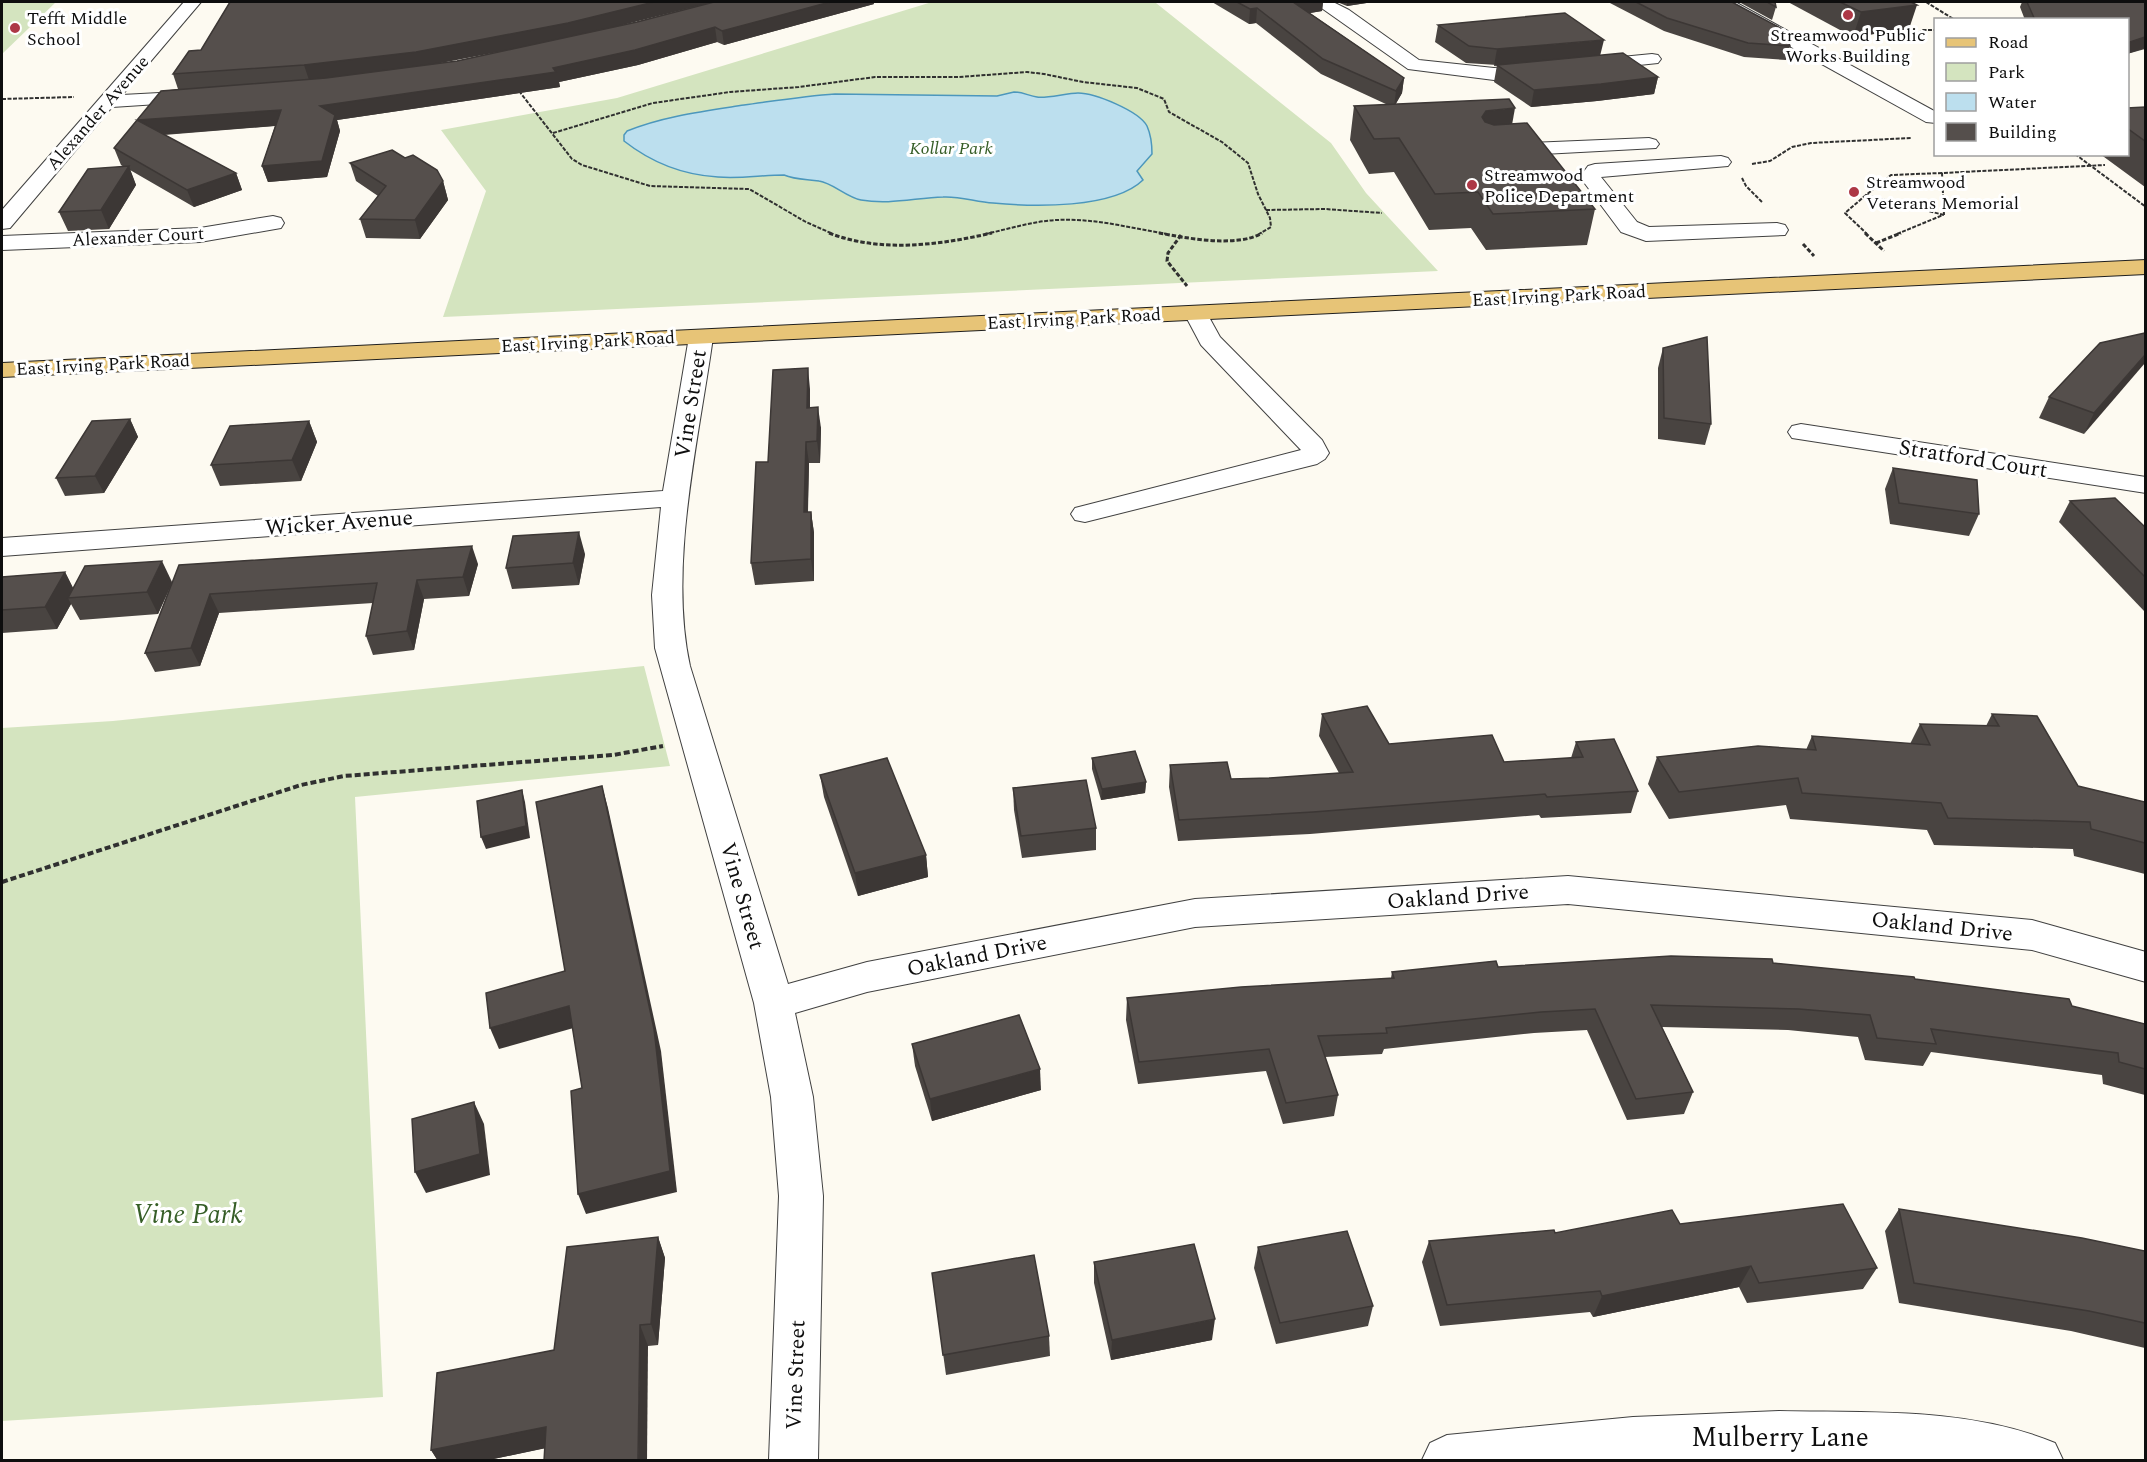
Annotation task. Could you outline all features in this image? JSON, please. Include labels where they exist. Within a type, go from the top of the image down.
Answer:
[{"type":"main road","name":"East Irving Park Road","points":[[2,370],[2145,267]]},
{"type":"street","name":"Alexander Avenue","points":[[2,222],[193,2]]},
{"type":"street","points":[[1321,2],[1343,14],[1414,65],[1494,74],[1652,59]]},
{"type":"street","points":[[1723,2],[1933,118]]},
{"type":"street","points":[[111,99],[220,96]]},
{"type":"street","points":[[1488,151],[1676,144],[1721,158],[1595,170],[1590,177],[1629,227],[1646,234],[1777,230]]},
{"type":"street","name":"Alexander Court","points":[[2,243],[200,235],[273,223]]},
{"type":"street","points":[[1085,514],[1289,463],[1316,453],[1313,446],[1210,340],[1202,313]]},
{"type":"street","name":"Vine Street","points":[[701,337],[676,498],[665,594],[666,624],[674,666],[774,1003],[792,1097],[801,1196],[793,1461]]},
{"type":"street","name":"Stratford Court","points":[[1801,432],[2145,485]]},
{"type":"street","name":"Wicker Avenue","points":[[2,547],[676,498]]},
{"type":"street","name":"Oakland Drive","points":[[774,1003],[867,977],[1195,913],[1568,890],[2032,935],[2145,968]]},
{"type":"street","name":"Mulberry Lane","points":[[1448,1461],[1633,1441],[1779,1435],[1946,1439],[2038,1461]]},
{"type":"path","points":[[1926,2],[1952,18]]},
{"type":"path","points":[[1904,42],[1923,30],[1934,30]]},
{"type":"path","points":[[518,89],[572,159],[582,165],[605,174],[650,186],[749,189],[806,224],[864,243],[890,246],[944,242],[1056,220],[1108,224],[1218,241],[1246,240],[1265,233],[1271,227],[1248,163],[1222,142],[1199,131],[1169,111],[1164,99],[1137,88],[1083,82],[1044,74],[875,77],[799,87],[730,92],[653,103],[553,133]]},
{"type":"path","points":[[2,99],[111,99]]},
{"type":"path","points":[[1748,165],[1770,161],[1792,147],[1811,143],[1912,138]]},
{"type":"path","points":[[2078,156],[2145,207]]},
{"type":"path","points":[[1913,279],[1845,213],[1891,175],[2105,165]]},
{"type":"path","points":[[1942,173],[1944,215]]},
{"type":"path","points":[[1741,174],[1746,186],[1767,206]]},
{"type":"path","points":[[1866,195],[1944,215]]},
{"type":"path","points":[[1266,210],[1325,208],[1382,213]]},
{"type":"path","points":[[1876,243],[1944,215]]},
{"type":"path","points":[[1181,235],[1168,253],[1167,261],[1202,313]]},
{"type":"path","points":[[1799,240],[1840,283]]},
{"type":"path","points":[[2,882],[301,785],[344,776],[613,755],[696,740]]},
{"type":"green space","name":"Tefft Middle School","points":[[2,2],[56,2],[2,54]]},
{"type":"green space","name":"Kollar Park","points":[[932,2],[1156,3],[1331,143],[1366,193],[1438,271],[443,317],[486,191],[441,130],[617,98]]},
{"type":"green space","name":"Vine Park","points":[[644,666],[670,766],[355,797],[383,1397],[2,1421],[2,728],[113,721]]},
{"type":"water","points":[[1014,92],[1041,97],[1073,93],[1086,94],[1116,104],[1135,115],[1147,126],[1151,144],[1152,154],[1137,171],[1143,180],[1130,189],[1113,196],[1072,204],[1010,204],[949,197],[892,202],[871,201],[850,196],[824,182],[784,175],[726,177],[692,174],[657,162],[624,141],[627,131],[670,118],[714,109],[801,97],[835,94],[997,96]]},
{"type":"building","points":[[230,2],[654,2],[568,23],[416,52],[304,65],[173,74],[189,51],[201,50]]},
{"type":"building","points":[[714,2],[830,2],[722,31],[715,27],[635,50],[553,68],[556,72],[320,106],[335,115],[322,161],[262,166],[281,110],[137,120],[161,91],[326,78],[457,61],[637,22]]},
{"type":"building","points":[[1237,2],[1293,2],[1404,78],[1396,91],[1323,59],[1257,8],[1250,9]]},
{"type":"building","points":[[1636,2],[1732,2],[1784,30],[1790,46],[1748,43],[1667,18]]},
{"type":"building","points":[[1840,2],[1911,2],[1917,5],[1861,12]]},
{"type":"building","points":[[2027,2],[2145,2],[2145,37],[2129,42],[2129,18],[2034,18]]},
{"type":"building","points":[[1565,13],[1604,40],[1497,49],[1469,46],[1438,25]]},
{"type":"building","points":[[1623,53],[1658,77],[1534,90],[1497,65]]},
{"type":"building","points":[[1509,99],[1515,108],[1486,111],[1482,117],[1485,122],[1494,125],[1527,123],[1595,209],[1493,214],[1478,192],[1435,194],[1399,138],[1374,139],[1354,106]]},
{"type":"building","points":[[2145,107],[2145,141],[2129,129],[2129,108]]},
{"type":"building","points":[[137,120],[236,173],[187,190],[114,148]]},
{"type":"building","points":[[392,150],[405,158],[413,155],[437,170],[443,181],[415,220],[360,219],[386,186],[350,163]]},
{"type":"building","points":[[129,166],[101,210],[59,212],[88,169]]},
{"type":"building","points":[[2145,333],[2145,355],[2094,413],[2049,397],[2100,343]]},
{"type":"building","points":[[1707,337],[1711,424],[1664,418],[1663,348]]},
{"type":"building","points":[[808,368],[807,408],[818,407],[817,441],[806,442],[804,512],[811,512],[811,559],[751,563],[756,462],[768,462],[773,370]]},
{"type":"building","points":[[130,419],[95,476],[56,478],[92,421]]},
{"type":"building","points":[[309,421],[292,460],[211,465],[230,426]]},
{"type":"building","points":[[1893,468],[1977,480],[1979,514],[1899,503]]},
{"type":"building","points":[[2115,498],[2145,527],[2145,577],[2070,501]]},
{"type":"building","points":[[579,532],[573,563],[506,568],[513,536]]},
{"type":"building","points":[[472,546],[463,577],[417,580],[407,631],[366,636],[377,583],[210,594],[191,648],[145,653],[179,565]]},
{"type":"building","points":[[162,561],[147,592],[68,598],[85,566]]},
{"type":"building","points":[[65,572],[45,607],[2,610],[2,577]]},
{"type":"building","points":[[1367,706],[1389,744],[1492,735],[1504,762],[1583,757],[1576,742],[1614,739],[1638,791],[1547,797],[1545,794],[1179,820],[1170,765],[1227,762],[1231,779],[1353,772],[1322,714]]},
{"type":"building","points":[[1992,714],[2037,716],[2078,786],[2145,802],[2145,843],[2091,829],[2090,822],[1948,818],[1941,803],[1802,793],[1798,778],[1679,792],[1657,757],[1758,746],[1816,750],[1812,736],[1930,745],[1920,724],[1999,726]]},
{"type":"building","points":[[1135,751],[1146,782],[1102,789],[1092,758]]},
{"type":"building","points":[[887,758],[926,855],[855,873],[820,775]]},
{"type":"building","points":[[1086,780],[1096,828],[1021,836],[1013,788]]},
{"type":"building","points":[[602,786],[654,1029],[670,1171],[578,1194],[571,1091],[582,1088],[569,1006],[490,1028],[486,993],[565,971],[536,802]]},
{"type":"building","points":[[522,790],[526,826],[481,837],[477,801]]},
{"type":"building","points":[[1671,956],[1772,959],[1773,963],[1914,977],[1915,979],[2069,999],[2072,1006],[2145,1024],[2145,1069],[2119,1062],[2118,1053],[1931,1029],[1936,1044],[1877,1038],[1870,1015],[1799,1009],[1651,1005],[1693,1092],[1636,1099],[1595,1009],[1541,1012],[1386,1028],[1387,1033],[1318,1036],[1338,1095],[1286,1103],[1269,1049],[1139,1062],[1127,998],[1241,987],[1394,978],[1392,972],[1496,961],[1498,967]]},
{"type":"building","points":[[1019,1015],[1040,1069],[930,1099],[912,1044]]},
{"type":"building","points":[[474,1102],[480,1154],[415,1172],[412,1119]]},
{"type":"building","points":[[1843,1204],[1877,1268],[1759,1283],[1751,1266],[1602,1296],[1600,1291],[1447,1305],[1429,1241],[1554,1230],[1555,1233],[1672,1210],[1680,1224]]},
{"type":"building","points":[[1899,1209],[2082,1238],[2145,1251],[2145,1323],[2089,1311],[1914,1283]]},
{"type":"building","points":[[1347,1231],[1373,1306],[1280,1323],[1258,1247]]},
{"type":"building","points":[[658,1237],[651,1324],[640,1325],[638,1461],[544,1461],[546,1427],[431,1450],[437,1373],[554,1350],[567,1247]]},
{"type":"building","points":[[1194,1244],[1215,1319],[1112,1340],[1094,1262]]},
{"type":"building","points":[[1034,1255],[1049,1336],[943,1355],[932,1273]]},
{"type":"place","name":"Streamwood Public Works Building","points":[[1848,15]]},
{"type":"place","name":"Tefft Middle School","points":[[15,28]]},
{"type":"place","name":"Streamwood Police Department","points":[[1472,185]]},
{"type":"place","name":"Streamwood Veterans Memorial","points":[[1854,192]]}]
